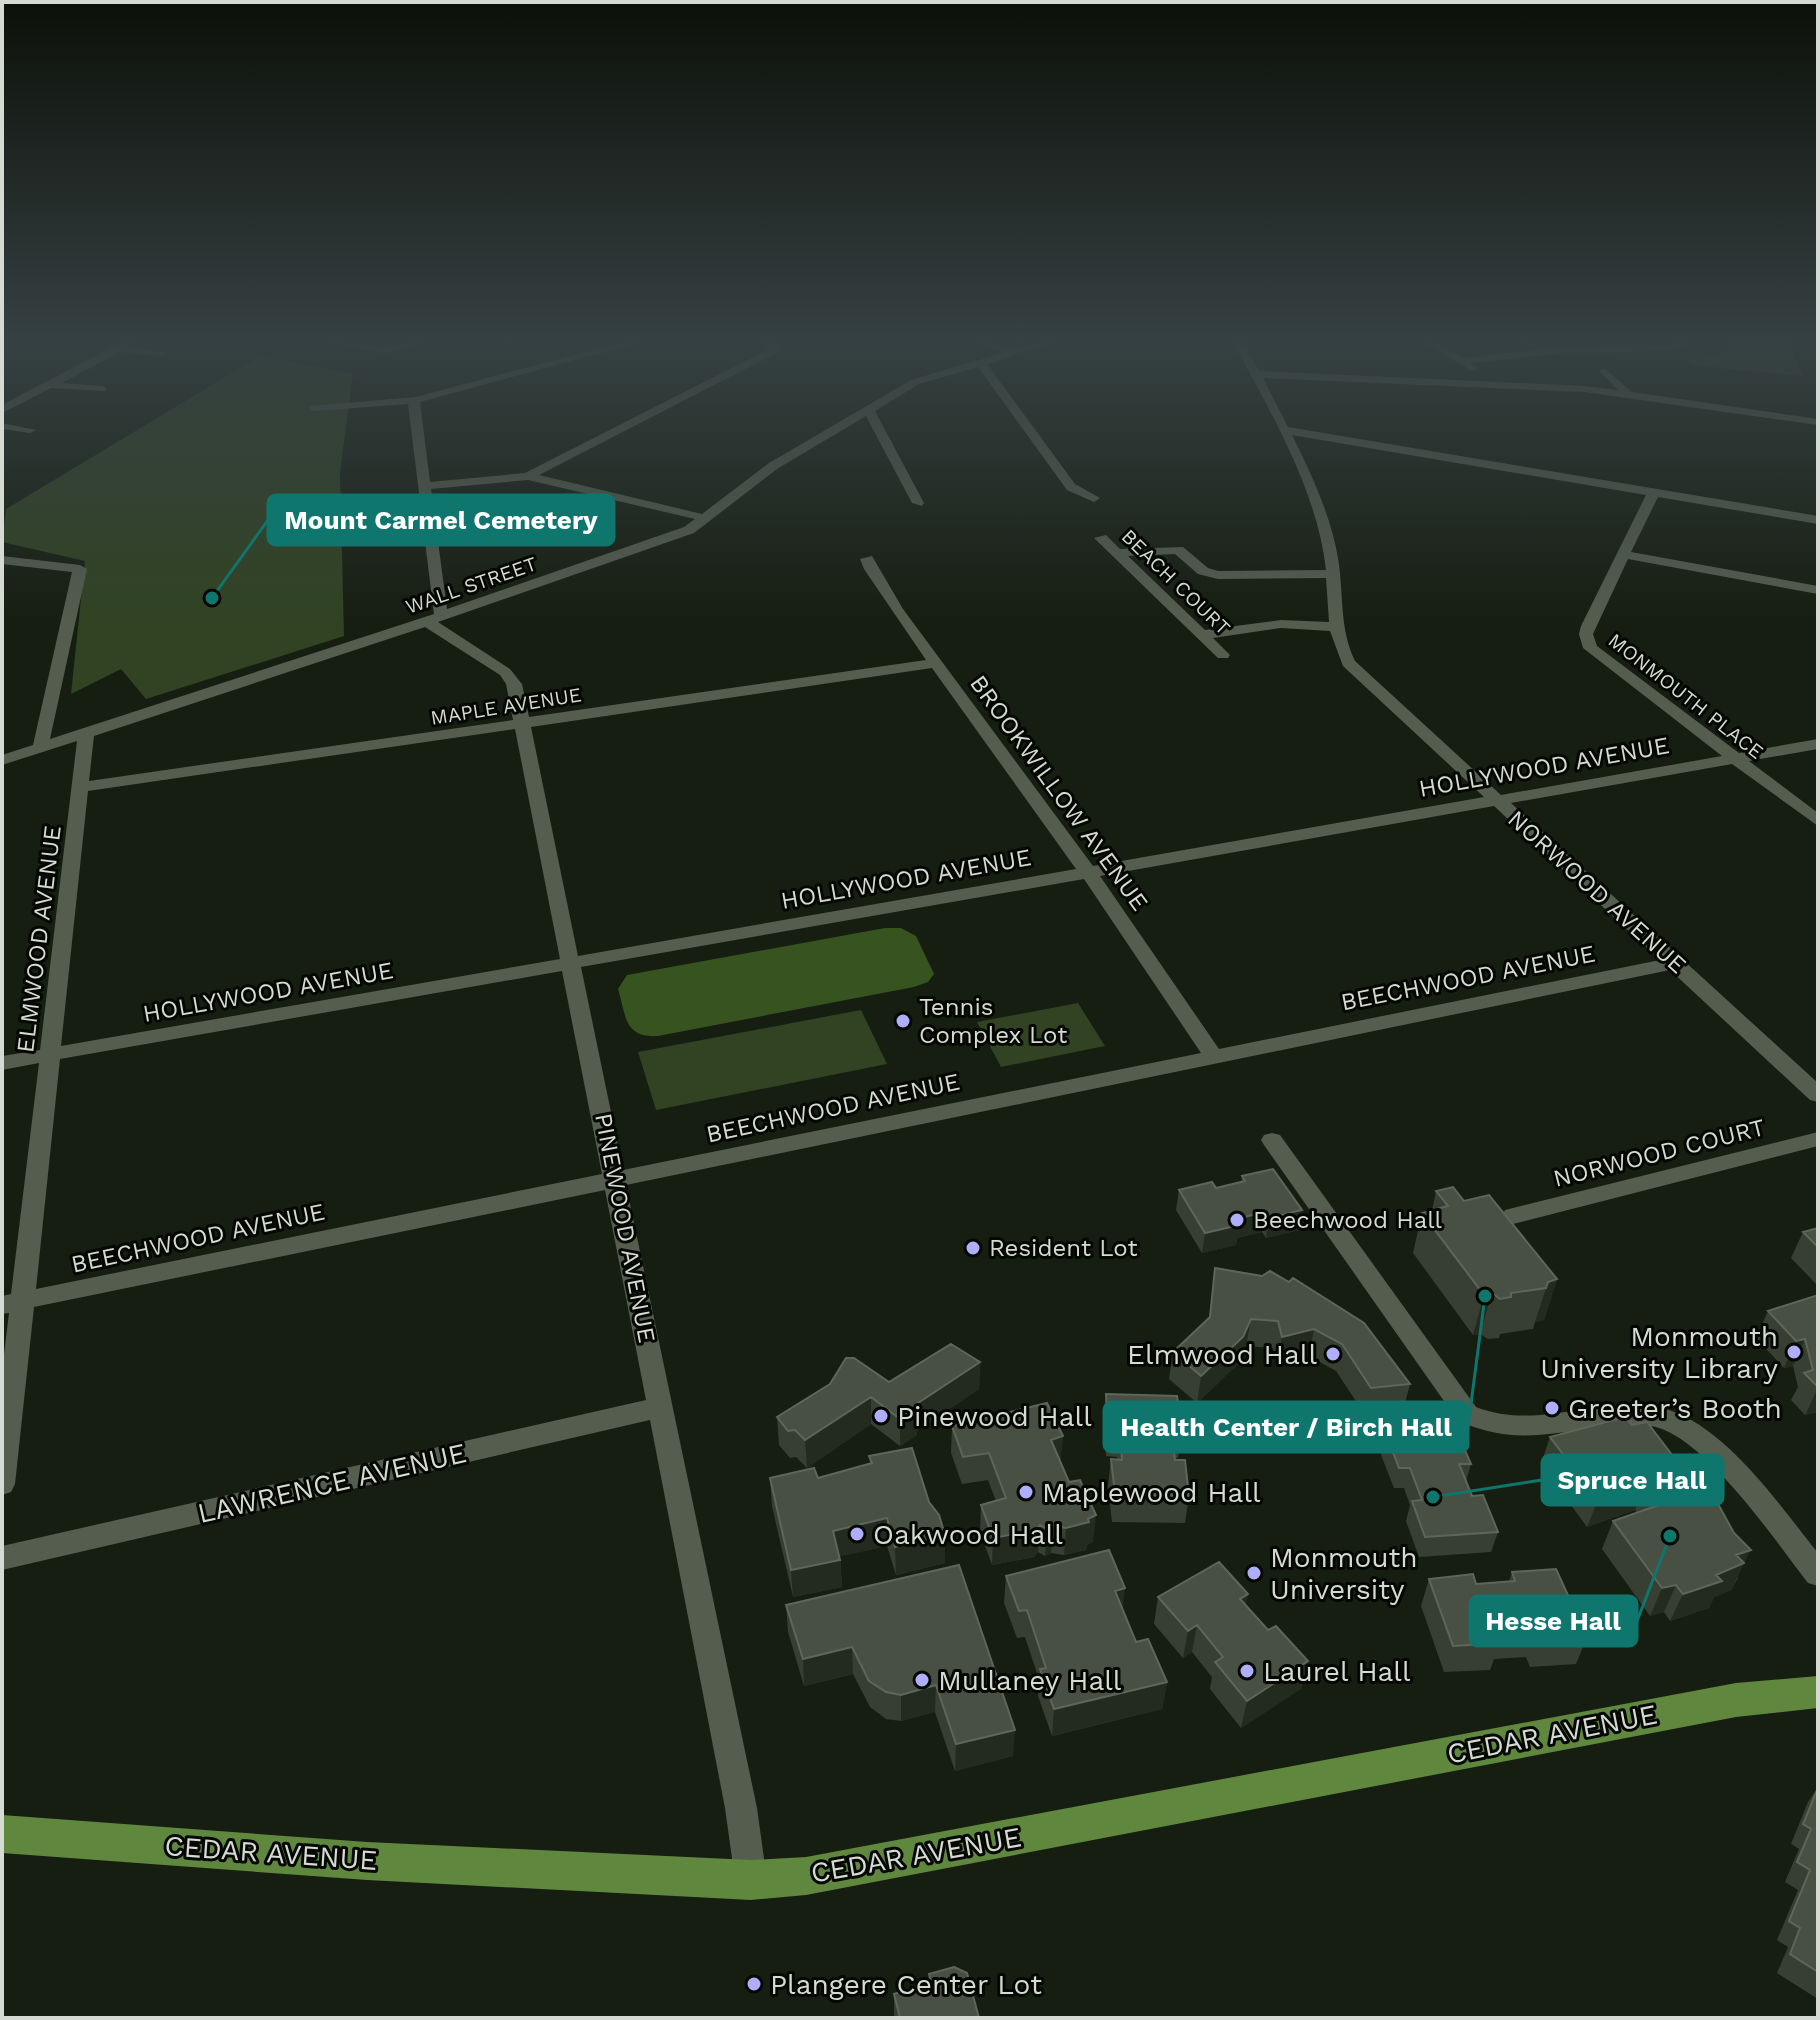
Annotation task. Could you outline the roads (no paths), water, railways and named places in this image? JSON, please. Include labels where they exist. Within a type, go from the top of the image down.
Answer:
[{"type":"main road","name":"CEDAR AVENUE","points":[[2,1834],[367,1861],[751,1880],[806,1876],[1705,1705],[1818,1692]]},
{"type":"main road","points":[[1779,1696],[1818,1703]]},
{"type":"street","points":[[418,433],[434,618]]},
{"type":"street","points":[[528,476],[612,433]]},
{"type":"street","name":"WALL STREET","points":[[2,760],[434,618],[689,530],[773,466],[828,433]]},
{"type":"street","points":[[881,433],[918,503]]},
{"type":"street","points":[[1032,433],[1071,487],[1094,498]]},
{"type":"street","name":"NORWOOD AVENUE","points":[[1286,433],[1323,524],[1334,574],[1339,627],[1348,663],[1818,1095]]},
{"type":"street","points":[[1304,433],[1818,520]]},
{"type":"street","points":[[424,486],[528,476],[705,518]]},
{"type":"street","name":"MONMOUTH PLACE","points":[[1654,492],[1626,555],[1588,626],[1590,648],[1818,821]]},
{"type":"street","name":"BEACH COURT","points":[[1101,538],[1223,655]]},
{"type":"street","points":[[1116,553],[1178,550],[1207,572],[1226,575],[1334,574]]},
{"type":"street","points":[[1626,555],[1818,590]]},
{"type":"street","name":"BROOKWILLOW AVENUE","points":[[867,559],[874,576],[1088,872],[1213,1056]]},
{"type":"street","points":[[2,560],[80,569],[40,749]]},
{"type":"street","points":[[1130,566],[1194,563]]},
{"type":"street","name":"PINEWOOD AVENUE","points":[[434,618],[508,674],[514,684],[741,1808],[751,1880]]},
{"type":"street","points":[[1202,635],[1281,624],[1339,627]]},
{"type":"street","name":"MAPLE AVENUE","points":[[83,787],[936,663]]},
{"type":"street","name":"ELMWOOD AVENUE","points":[[2,1484],[13,1303],[51,1054],[83,787],[86,733]]},
{"type":"street","name":"HOLLYWOOD AVENUE","points":[[2,1063],[1818,744]]},
{"type":"street","name":"BEECHWOOD AVENUE","points":[[13,1303],[1674,963]]},
{"type":"street","name":"NORWOOD COURT","points":[[1513,1216],[1818,1139]]},
{"type":"street","points":[[1272,1140],[1467,1414],[1481,1422],[1514,1427],[1605,1418],[1666,1419],[1729,1467],[1818,1574]]},
{"type":"street","name":"LAWRENCE AVENUE","points":[[2,1558],[661,1407]]},
{"type":"place","name":"Mount Carmel Cemetery","points":[[212,598]]},
{"type":"place","name":"Tennis Complex Lot","points":[[903,1021]]},
{"type":"place","name":"Beechwood Hall","points":[[1237,1220]]},
{"type":"place","name":"Resident Lot","points":[[973,1248]]},
{"type":"place","name":"Health Center / Birch Hall","points":[[1485,1296]]},
{"type":"place","name":"Monmouth University Library","points":[[1794,1352]]},
{"type":"place","name":"Elmwood Hall","points":[[1333,1354]]},
{"type":"place","name":"Greeter’s Booth","points":[[1552,1408]]},
{"type":"place","name":"Pinewood Hall","points":[[881,1416]]},
{"type":"place","name":"Maplewood Hall","points":[[1026,1492]]},
{"type":"place","name":"Spruce Hall","points":[[1433,1497]]},
{"type":"place","name":"Oakwood Hall","points":[[857,1534]]},
{"type":"place","name":"Hesse Hall","points":[[1670,1536]]},
{"type":"place","name":"Monmouth University","points":[[1254,1573]]},
{"type":"place","name":"Laurel Hall","points":[[1247,1671]]},
{"type":"place","name":"Mullaney Hall","points":[[922,1680]]},
{"type":"place","name":"Plangere Center Lot","points":[[754,1984]]}]
